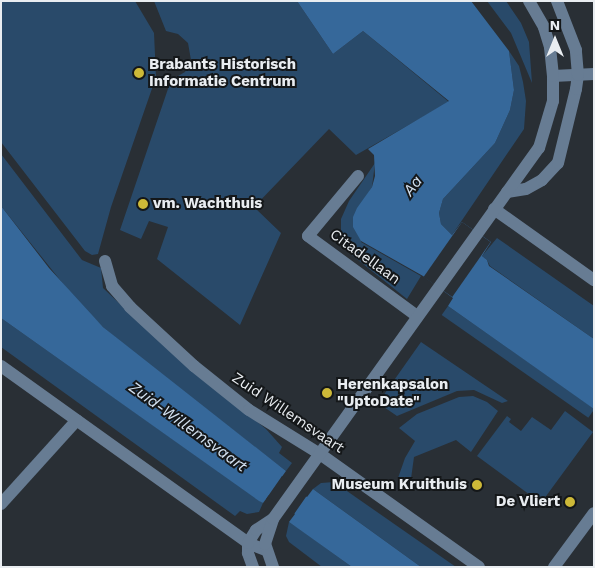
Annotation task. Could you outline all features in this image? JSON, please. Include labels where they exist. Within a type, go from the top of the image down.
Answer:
[{"type":"street","points":[[273,567],[265,550],[266,539],[277,514],[477,232],[539,148],[553,101],[553,76],[550,47],[546,34],[529,1]]},
{"type":"street","points":[[506,192],[526,189],[542,180],[558,163],[578,75],[576,50],[557,1]]},
{"type":"street","points":[[553,76],[594,74]]},
{"type":"street","name":"Citadellaan","points":[[358,176],[308,236],[418,316]]},
{"type":"street","points":[[494,209],[594,280]]},
{"type":"street","name":"Zuid Willemsvaart","points":[[105,261],[112,286],[130,307],[194,366],[249,410],[320,454],[478,567]]},
{"type":"street","points":[[1,366],[248,543],[265,550]]},
{"type":"street","points":[[1,504],[77,420]]},
{"type":"street","points":[[554,567],[594,513]]},
{"type":"street","points":[[251,565],[248,543],[256,530],[277,514]]},
{"type":"street","points":[[251,565],[265,550]]},
{"type":"shaded area","points":[[1,1],[135,1],[154,33],[156,77],[111,207],[98,254],[92,255],[85,251],[1,142]]},
{"type":"shaded area","points":[[154,1],[297,1],[333,54],[363,31],[449,102],[356,155],[329,129],[254,207],[281,233],[240,325],[157,259],[168,227],[149,221],[141,239],[120,230],[171,80],[185,72],[191,60],[188,43],[178,34],[166,31]]},
{"type":"shaded area","points":[[487,1],[506,1],[521,23],[529,42],[532,83],[511,33]]},
{"type":"shaded area","points":[[509,51],[519,66],[523,82],[526,101],[524,129],[452,235],[441,224],[439,213],[443,199],[495,143],[510,110],[514,90]]},
{"type":"shaded area","points":[[1,154],[82,260],[101,268],[103,288],[169,350],[266,429],[282,447],[279,453],[292,463],[286,471],[139,357],[103,327],[76,300],[1,206]]},
{"type":"shaded area","points":[[375,163],[372,187],[365,198],[361,242],[421,276],[407,299],[353,256],[345,244],[341,232],[341,219],[349,201]]},
{"type":"shaded area","points":[[497,238],[594,306],[594,339],[490,266],[482,256]]},
{"type":"shaded area","points":[[448,306],[594,408],[588,418],[442,315]]},
{"type":"shaded area","points":[[1,318],[263,503],[259,512],[247,514],[240,511],[235,516],[1,347]]},
{"type":"shaded area","points":[[421,342],[508,401],[502,403],[474,390],[457,391],[397,416],[378,403]]},
{"type":"shaded area","points":[[473,396],[487,402],[498,411],[471,452],[456,440],[414,457],[410,486],[398,478],[405,458],[415,441],[399,428],[417,414],[459,397]]},
{"type":"shaded area","points":[[565,411],[593,432],[541,503],[477,456],[507,416],[511,419],[509,422],[521,431],[532,417],[551,430]]},
{"type":"shaded area","points":[[334,482],[456,567],[421,567],[313,489],[321,483]]},
{"type":"shaded area","points":[[289,522],[352,567],[322,567],[289,542],[286,536]]},
{"type":"water","name":"Aa","points":[[297,1],[471,1],[509,51],[514,90],[510,110],[495,143],[443,199],[439,213],[441,224],[452,235],[462,222],[491,242],[482,256],[487,260],[489,266],[594,339],[594,409],[448,306],[453,298],[423,276],[361,241],[353,227],[353,217],[372,187],[375,176],[374,155],[368,149],[449,101],[363,31],[333,54]]},
{"type":"water","name":"Zuid-Willemsvaart","points":[[1,206],[49,268],[103,327],[286,471],[281,478],[307,497],[313,489],[421,567],[352,567],[289,522],[295,514],[269,495],[263,503],[259,501],[1,318]]},
{"type":"pier","points":[[462,222],[491,242],[452,297],[424,277]]},
{"type":"pier","points":[[282,476],[308,494],[292,517],[292,514],[270,498],[266,499]]},
{"type":"place","name":"Brabants Historisch Informatie Centrum","points":[[139,73]]},
{"type":"place","name":"vm. Wachthuis","points":[[143,204]]},
{"type":"place","name":"Herenkapsalon \"UptoDate\"","points":[[327,393]]},
{"type":"place","name":"Museum Kruithuis","points":[[477,485]]},
{"type":"place","name":"De Vliert","points":[[570,502]]}]
